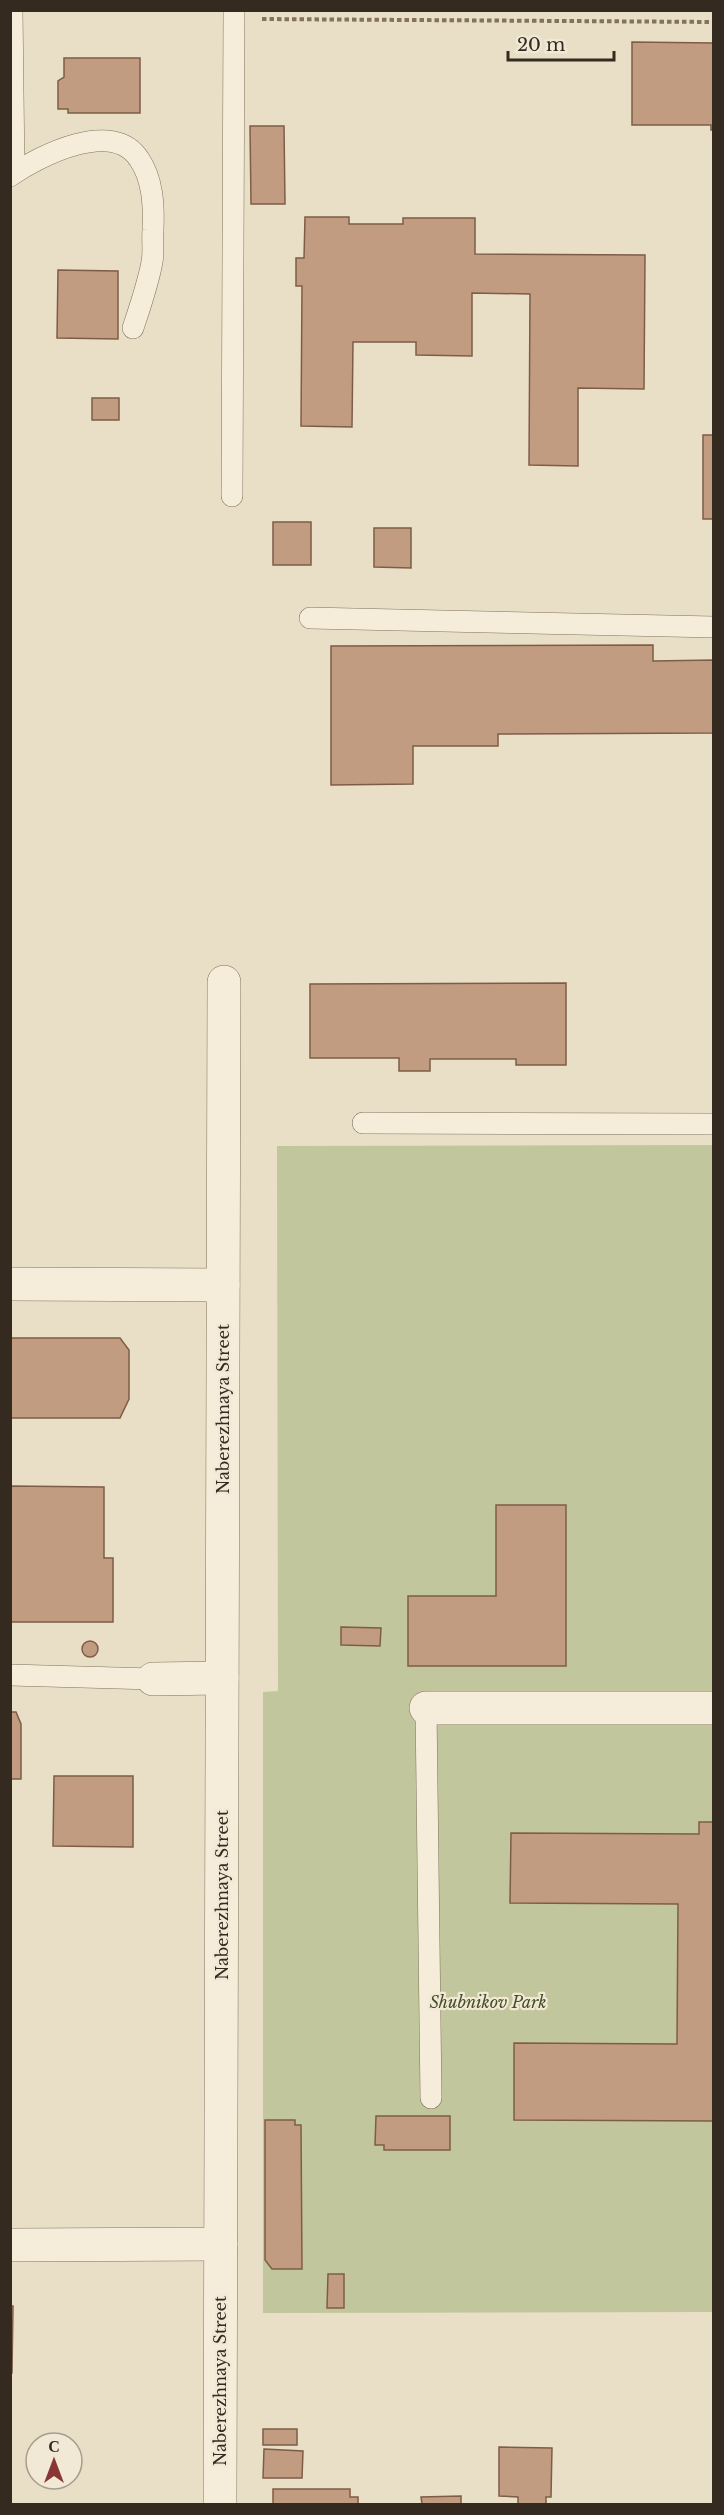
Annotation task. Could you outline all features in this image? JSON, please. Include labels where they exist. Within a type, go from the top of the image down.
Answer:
[{"type":"street","name":"Naberezhnaya Street","points":[[220,2505],[224,982]]},
{"type":"street","points":[[10,1284],[224,1285]]},
{"type":"street","points":[[153,1679],[222,1678]]},
{"type":"street","points":[[426,1708],[714,1708]]},
{"type":"street","points":[[10,2246],[220,2244]]},
{"type":"lane","points":[[12,10],[12,175],[51,153],[76,144],[111,142],[129,148],[139,159],[149,182],[153,208],[153,261],[133,328]]},
{"type":"lane","points":[[232,496],[234,15]]},
{"type":"lane","points":[[310,618],[714,627]]},
{"type":"lane","points":[[363,1123],[714,1124]]},
{"type":"lane","points":[[10,1675],[153,1679]]},
{"type":"lane","points":[[426,1708],[431,2098]]},
{"type":"path","points":[[234,15],[714,21]]},
{"type":"green space","name":"Shubnikov Park","points":[[713,1145],[713,2312],[263,2313],[263,1692],[278,1691],[277,1146]]},
{"type":"building","points":[[632,42],[714,43],[714,130],[711,130],[711,125],[632,125]]},
{"type":"building","points":[[64,58],[140,58],[140,113],[68,113],[68,109],[58,109],[58,81],[64,77]]},
{"type":"building","points":[[250,126],[284,126],[285,204],[251,204]]},
{"type":"building","points":[[305,217],[349,217],[349,224],[403,224],[403,218],[475,218],[475,254],[645,255],[644,389],[578,388],[578,466],[529,465],[530,294],[472,293],[472,356],[416,355],[416,342],[353,342],[352,427],[301,426],[302,286],[296,286],[296,258],[304,258]]},
{"type":"building","points":[[58,270],[118,271],[118,339],[57,338]]},
{"type":"building","points":[[92,398],[119,398],[119,420],[92,420]]},
{"type":"building","points":[[703,435],[714,435],[714,519],[703,519]]},
{"type":"building","points":[[273,522],[311,522],[311,565],[273,565]]},
{"type":"building","points":[[374,528],[411,528],[411,568],[374,567]]},
{"type":"building","points":[[653,645],[653,661],[714,660],[714,733],[498,734],[498,746],[413,746],[413,784],[331,785],[331,646]]},
{"type":"building","points":[[566,983],[566,1065],[516,1065],[516,1059],[430,1059],[430,1071],[399,1071],[399,1058],[310,1058],[310,984]]},
{"type":"building","points":[[10,1338],[120,1338],[129,1350],[129,1399],[120,1418],[10,1418]]},
{"type":"building","points":[[10,1486],[104,1487],[104,1558],[113,1558],[113,1622],[10,1622]]},
{"type":"building","points":[[496,1505],[566,1505],[566,1666],[408,1666],[408,1596],[496,1596]]},
{"type":"building","points":[[341,1627],[381,1628],[380,1646],[341,1645]]},
{"type":"building","points":[[90,1641],[96,1643],[98,1649],[96,1655],[90,1657],[84,1655],[82,1649],[84,1643]]},
{"type":"building","points":[[10,1712],[16,1712],[21,1724],[21,1779],[10,1779]]},
{"type":"building","points":[[54,1776],[133,1776],[133,1847],[53,1846]]},
{"type":"building","points":[[699,1822],[714,1822],[714,2121],[514,2120],[514,2043],[677,2044],[678,1904],[510,1903],[511,1833],[699,1834]]},
{"type":"building","points":[[376,2116],[450,2116],[450,2150],[384,2150],[384,2145],[375,2145]]},
{"type":"building","points":[[265,2120],[295,2120],[295,2125],[301,2125],[302,2269],[272,2269],[265,2260]]},
{"type":"building","points":[[328,2274],[344,2274],[344,2308],[327,2308]]},
{"type":"building","points":[[10,2306],[13,2306],[12,2373],[10,2373]]},
{"type":"building","points":[[263,2429],[297,2429],[297,2445],[263,2445]]},
{"type":"building","points":[[499,2447],[552,2448],[551,2497],[546,2497],[546,2504],[518,2504],[518,2497],[499,2496]]},
{"type":"building","points":[[264,2449],[303,2451],[302,2478],[263,2478]]},
{"type":"building","points":[[273,2489],[350,2489],[350,2497],[358,2497],[358,2504],[273,2504]]},
{"type":"building","points":[[461,2496],[461,2504],[422,2504],[421,2497]]}]
